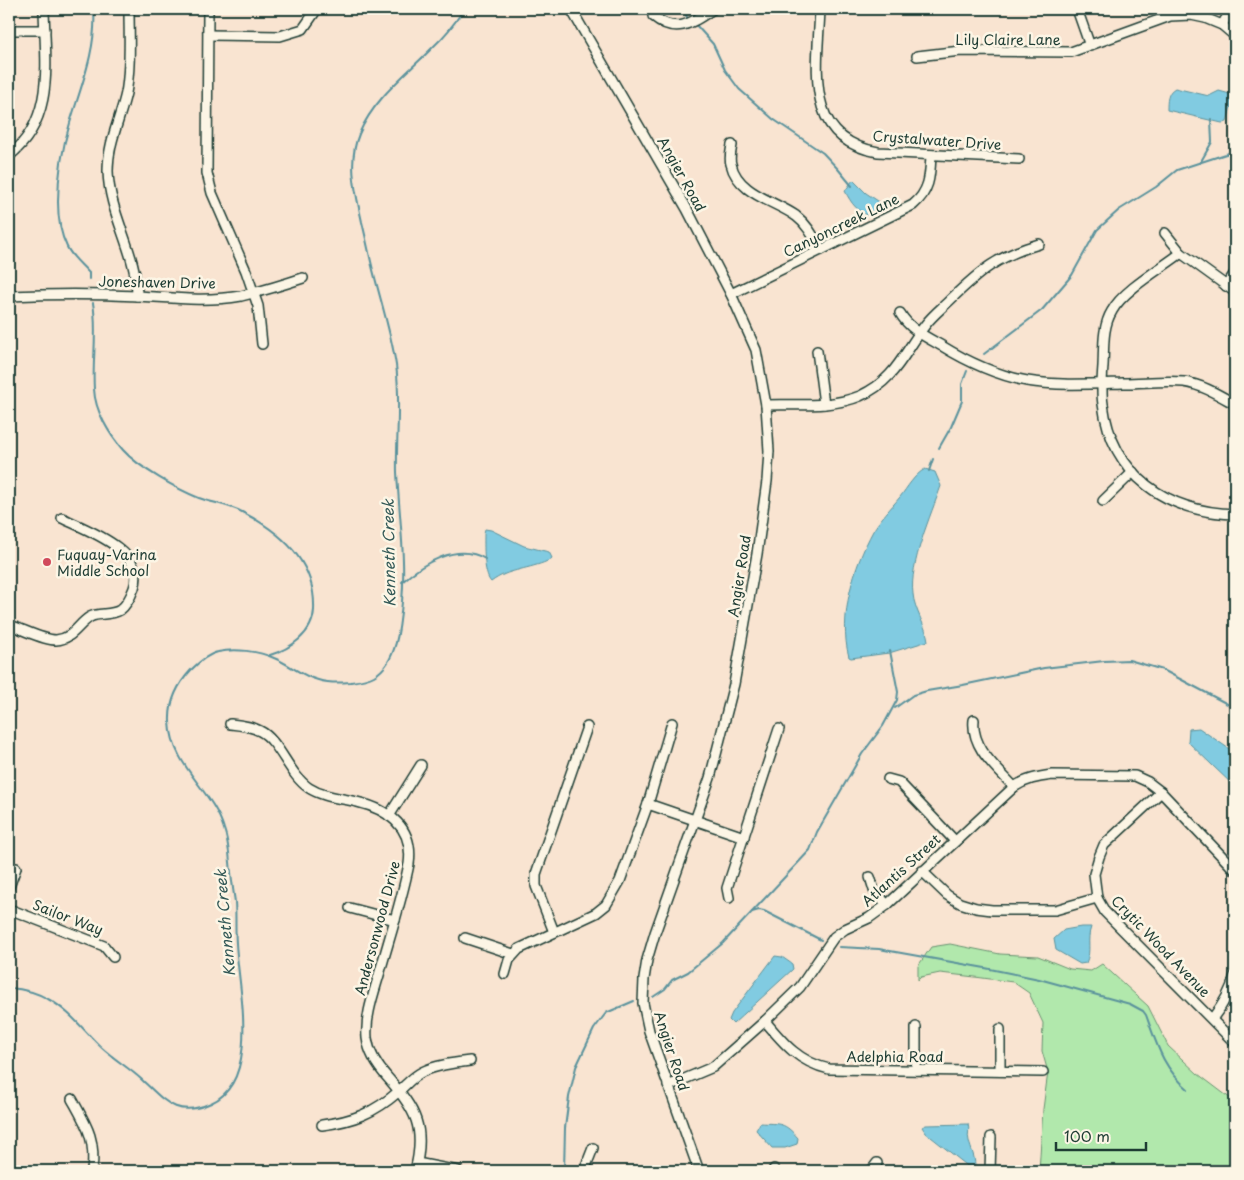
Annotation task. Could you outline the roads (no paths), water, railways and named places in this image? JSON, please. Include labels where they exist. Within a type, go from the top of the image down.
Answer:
[{"type":"street","points":[[9,156],[24,142],[34,127],[43,106],[46,73],[44,9]]},
{"type":"street","points":[[129,9],[128,81],[126,95],[111,141],[108,171],[111,200],[137,279],[137,296]]},
{"type":"street","points":[[208,9],[207,173],[212,193],[258,306],[262,344]]},
{"type":"street","points":[[208,35],[280,36],[303,29],[317,9]]},
{"type":"street","name":"Angier Road","points":[[571,9],[687,209],[731,294],[756,350],[766,405],[768,466],[756,563],[739,658],[712,773],[655,933],[647,960],[644,980],[644,1003],[647,1025],[699,1171]]},
{"type":"street","points":[[654,16],[668,26],[679,26],[691,23],[713,9]]},
{"type":"street","name":"Crystalwater Drive","points":[[820,9],[817,91],[824,114],[832,127],[844,139],[866,150],[1019,159]]},
{"type":"street","points":[[1077,9],[1090,46]]},
{"type":"street","points":[[1222,24],[1232,9]]},
{"type":"street","name":"Lily Claire Lane","points":[[918,56],[960,51],[1071,52],[1170,16],[1191,15],[1222,24],[1235,36]]},
{"type":"street","points":[[9,30],[45,30]]},
{"type":"street","points":[[732,145],[731,165],[739,180],[758,196],[789,212],[801,221],[813,235],[821,250]]},
{"type":"street","name":"Canyoncreek Lane","points":[[731,294],[908,208],[919,200],[929,182],[931,155]]},
{"type":"street","points":[[1165,233],[1181,253],[1235,292]]},
{"type":"street","points":[[766,405],[824,404],[853,398],[875,388],[900,364],[933,316],[984,268],[1023,248],[1039,244]]},
{"type":"street","points":[[1181,253],[1122,298],[1111,311],[1104,337],[1103,402],[1108,426],[1118,451],[1133,472],[1152,489],[1181,506],[1204,512],[1235,514]]},
{"type":"street","points":[[1226,286],[1235,273]]},
{"type":"street","name":"Joneshaven Drive","points":[[9,296],[71,294],[189,299],[216,298],[240,296],[303,278]]},
{"type":"street","points":[[900,313],[905,321],[920,333],[970,362],[1017,378],[1037,382],[1102,383],[1166,381],[1191,383],[1216,392],[1235,404]]},
{"type":"street","points":[[817,350],[824,404]]},
{"type":"street","points":[[1103,501],[1133,472]]},
{"type":"street","points":[[9,625],[49,639],[64,638],[73,634],[90,617],[114,613],[120,610],[131,598],[136,583],[135,570],[127,555],[109,541],[62,518]]},
{"type":"street","points":[[974,720],[973,734],[984,754],[1014,786]]},
{"type":"street","name":"Andersonwood Drive","points":[[230,724],[244,726],[264,734],[270,739],[292,771],[308,788],[326,796],[369,805],[389,816],[404,831],[410,846],[409,864],[374,991],[367,1030],[368,1042],[374,1058],[412,1109],[420,1136],[416,1167]]},
{"type":"street","points":[[505,974],[508,960],[519,949],[596,913],[606,905],[620,881],[648,804],[672,724]]},
{"type":"street","points":[[554,932],[536,886],[536,874],[587,727]]},
{"type":"street","points":[[729,898],[727,888],[779,730]]},
{"type":"street","points":[[389,816],[421,765]]},
{"type":"street","name":"Atlantis Street","points":[[668,1086],[713,1067],[800,987],[834,937],[845,929],[869,918],[887,905],[1014,786],[1030,779],[1052,775],[1135,776],[1148,782],[1161,792],[1235,870]]},
{"type":"street","points":[[888,779],[899,782],[955,841]]},
{"type":"street","name":"Crytic Wood Avenue","points":[[1161,792],[1104,845],[1094,874],[1097,898],[1105,912],[1235,1043]]},
{"type":"street","points":[[648,804],[744,837]]},
{"type":"street","points":[[9,887],[16,868]]},
{"type":"street","points":[[922,871],[947,895],[960,903],[976,908],[992,910],[1055,910],[1097,898]]},
{"type":"street","points":[[870,877],[874,890],[887,905]]},
{"type":"street","points":[[350,908],[395,920]]},
{"type":"street","name":"Sailor Way","points":[[9,909],[104,946],[113,957]]},
{"type":"street","points":[[465,938],[513,954]]},
{"type":"street","points":[[1212,1019],[1232,989],[1235,975]]},
{"type":"street","name":"Adelphia Road","points":[[765,1021],[797,1056],[818,1066],[844,1070],[1043,1072]]},
{"type":"street","points":[[916,1028],[916,1070]]},
{"type":"street","points":[[1000,1029],[1000,1071]]},
{"type":"street","points":[[322,1125],[362,1117],[384,1103],[421,1073],[443,1066],[470,1061]]},
{"type":"street","points":[[72,1099],[89,1130],[93,1148],[92,1171]]},
{"type":"street","points":[[990,1171],[991,1137]]},
{"type":"street","points":[[584,1171],[594,1148]]},
{"type":"street","points":[[871,1171],[877,1163]]},
{"type":"street","points":[[416,1167],[458,1171]]},
{"type":"water","points":[[1175,88],[1209,96],[1219,91],[1230,94],[1231,106],[1227,122],[1222,123],[1167,110],[1169,95]]},
{"type":"water","points":[[853,180],[866,193],[881,203],[871,216],[862,213],[855,207],[845,191]]},
{"type":"water","points":[[925,469],[935,472],[941,486],[917,554],[914,569],[914,600],[928,641],[889,653],[851,658],[849,657],[846,642],[845,625],[850,592],[860,560],[879,522],[914,478]]},
{"type":"water","points":[[485,529],[524,546],[549,552],[552,558],[543,563],[505,574],[491,582],[485,566]]},
{"type":"water","points":[[1199,728],[1235,753],[1235,787],[1188,742],[1189,729]]},
{"type":"water","points":[[1091,927],[1088,958],[1086,963],[1080,964],[1056,950],[1054,939],[1064,930]]},
{"type":"water","points":[[775,956],[782,957],[792,964],[793,969],[733,1024],[729,1020],[732,1013]]},
{"type":"water","points":[[760,1123],[785,1126],[798,1138],[797,1144],[785,1148],[772,1148],[756,1130]]},
{"type":"water","points":[[968,1124],[968,1139],[974,1156],[975,1166],[970,1168],[926,1133],[922,1127],[926,1125]]},
{"type":"waterway","points":[[89,279],[89,273],[71,254],[65,242],[58,214],[58,202],[60,172],[65,143],[91,53],[94,9]]},
{"type":"waterway","name":"Kenneth Creek","points":[[9,988],[34,993],[56,1004],[70,1015],[107,1052],[172,1105],[189,1109],[211,1103],[227,1091],[237,1074],[242,1054],[242,1006],[236,943],[235,902],[227,841],[218,815],[185,765],[172,738],[171,707],[178,687],[186,675],[203,659],[218,652],[239,650],[261,654],[280,661],[312,678],[338,683],[359,681],[374,676],[382,670],[392,653],[400,622],[403,586],[403,553],[397,472],[397,378],[391,341],[357,200],[353,167],[355,145],[365,121],[373,109],[392,87],[442,38],[464,9]]},
{"type":"waterway","points":[[683,9],[687,17]]},
{"type":"waterway","points":[[696,25],[713,44],[725,70],[739,89],[773,119],[823,153],[852,186]]},
{"type":"waterway","points":[[1200,163],[1212,142],[1211,119]]},
{"type":"waterway","points":[[984,354],[1042,310],[1072,275],[1097,230],[1119,210],[1156,187],[1177,170],[1235,151]]},
{"type":"waterway","points":[[93,303],[95,324],[95,397],[100,414],[118,444],[130,457],[148,471],[170,484],[199,498],[237,510],[270,529],[293,551],[302,564],[309,578],[313,593],[313,619],[310,626],[299,639],[285,649],[270,655]]},
{"type":"waterway","points":[[939,448],[951,427],[962,401],[962,384],[967,371]]},
{"type":"waterway","points":[[929,471],[933,459]]},
{"type":"waterway","points":[[402,582],[419,568],[441,557],[463,553],[474,554],[485,559]]},
{"type":"waterway","points":[[653,997],[665,989],[672,980],[688,972],[723,943],[810,850],[817,832],[862,754],[883,726],[897,700],[898,692],[890,651]]},
{"type":"waterway","points":[[895,708],[913,695],[927,691],[1044,668],[1129,660],[1163,670],[1235,708]]},
{"type":"waterway","points":[[752,912],[764,911],[821,940]]},
{"type":"waterway","points":[[839,947],[879,949],[985,968],[1039,979],[1130,1004],[1143,1011],[1146,1015],[1162,1055],[1172,1073],[1188,1089]]},
{"type":"waterway","points":[[564,1171],[565,1128],[569,1097],[576,1067],[594,1029],[606,1013],[634,1001]]},
{"type":"place","name":"Fuquay-Varina Middle School","points":[[47,562]]}]
